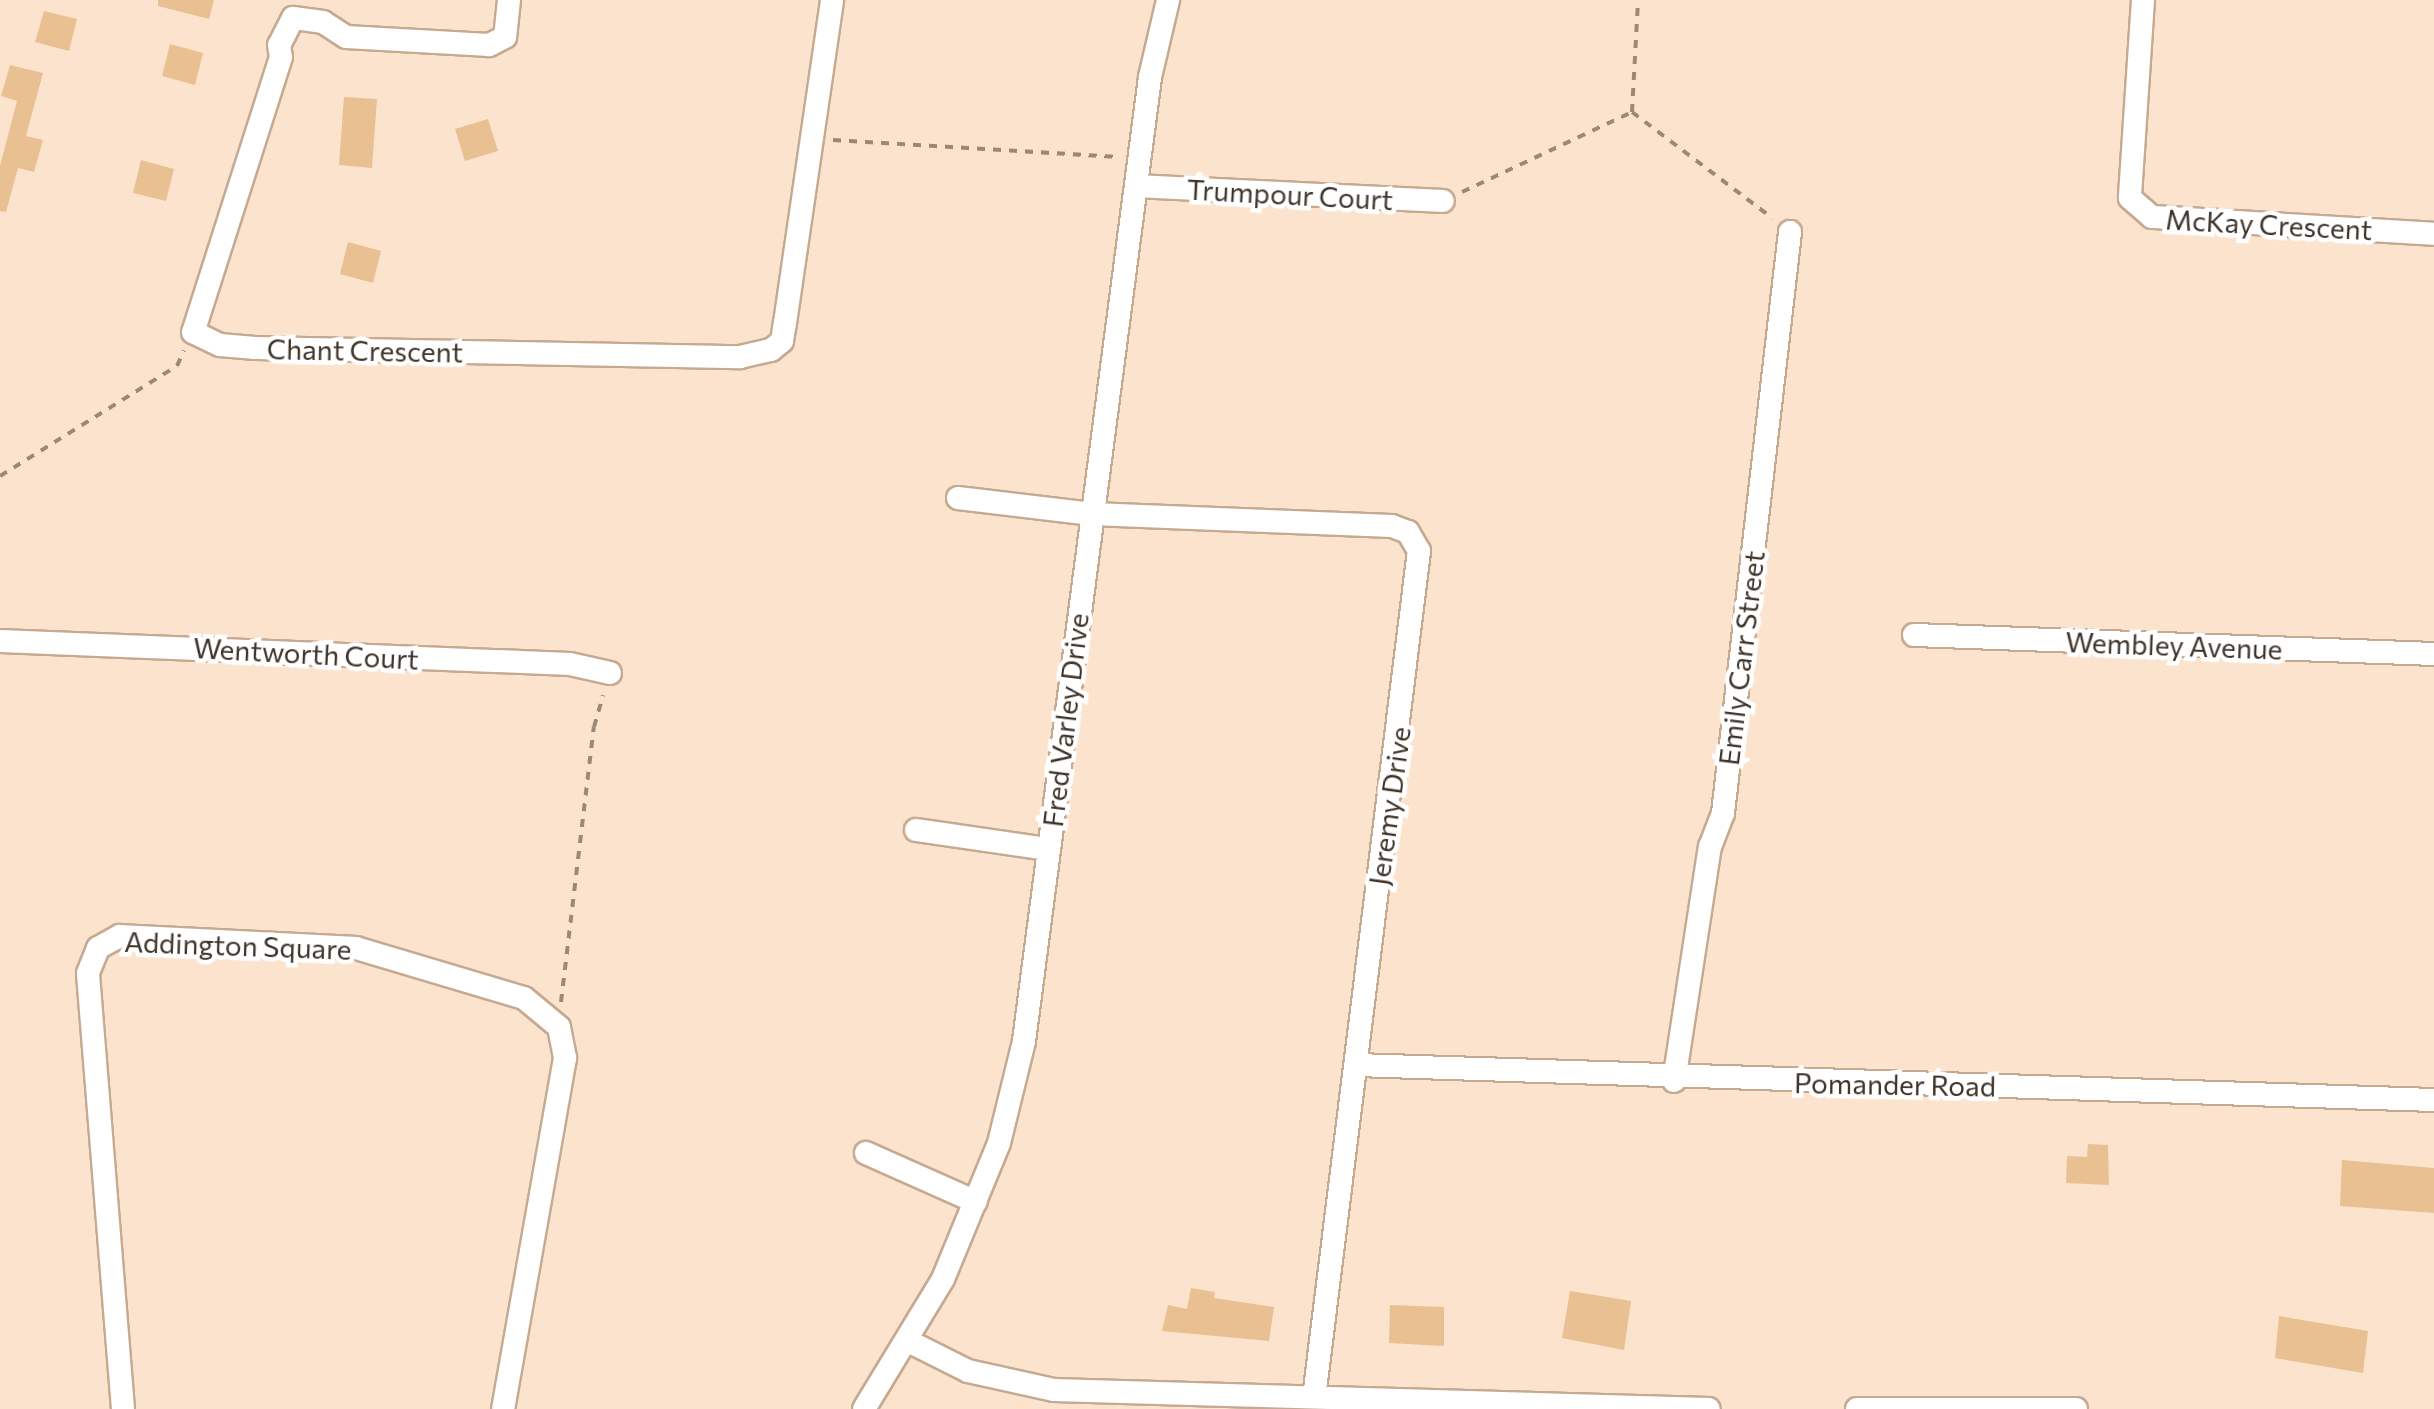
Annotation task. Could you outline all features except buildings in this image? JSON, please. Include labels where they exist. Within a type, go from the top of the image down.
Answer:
[{"type":"street","points":[[193,332],[281,57],[278,45],[293,18],[323,22],[346,36],[488,45],[505,36],[510,0]]},
{"type":"street","name":"Chant Crescent","points":[[193,332],[220,346],[255,348],[758,356],[782,340],[832,0]]},
{"type":"street","name":"Fred Varley Drive","points":[[864,1409],[908,1341],[976,1202],[999,1143],[1024,1041],[1136,186],[1168,0]]},
{"type":"street","name":"McKay Crescent","points":[[2143,0],[2130,198],[2152,217],[2434,234]]},
{"type":"street","name":"Trumpour Court","points":[[1136,186],[1443,201]]},
{"type":"street","name":"Emily Carr Street","points":[[1674,1080],[1710,847],[1723,813],[1790,232]]},
{"type":"street","points":[[958,498],[1092,514]]},
{"type":"street","name":"Jeremy Drive","points":[[1092,514],[1392,526],[1415,542],[1418,572],[1401,728],[1314,1397]]},
{"type":"street","name":"Wembley Avenue","points":[[1914,635],[2434,654]]},
{"type":"street","name":"Wentworth Court","points":[[0,640],[570,664],[610,672]]},
{"type":"street","points":[[916,830],[1048,849]]},
{"type":"street","name":"Addington Square","points":[[123,1409],[88,974],[98,948],[120,936],[356,948],[524,998],[560,1026]]},
{"type":"street","points":[[503,1409],[565,1058],[560,1026]]},
{"type":"street","name":"Pomander Road","points":[[1356,1066],[1674,1080],[2434,1100]]},
{"type":"street","points":[[866,1152],[976,1202]]},
{"type":"street","points":[[908,1341],[968,1372],[1054,1390],[1709,1409]]},
{"type":"street","points":[[1857,1409],[2076,1409]]},
{"type":"path","points":[[1632,112],[1638,0]]},
{"type":"path","points":[[1443,201],[1632,112]]},
{"type":"path","points":[[1632,112],[1790,232]]},
{"type":"path","points":[[813,138],[1140,158]]},
{"type":"path","points":[[0,476],[176,366],[193,332]]},
{"type":"path","points":[[560,1026],[594,726],[610,672]]}]
